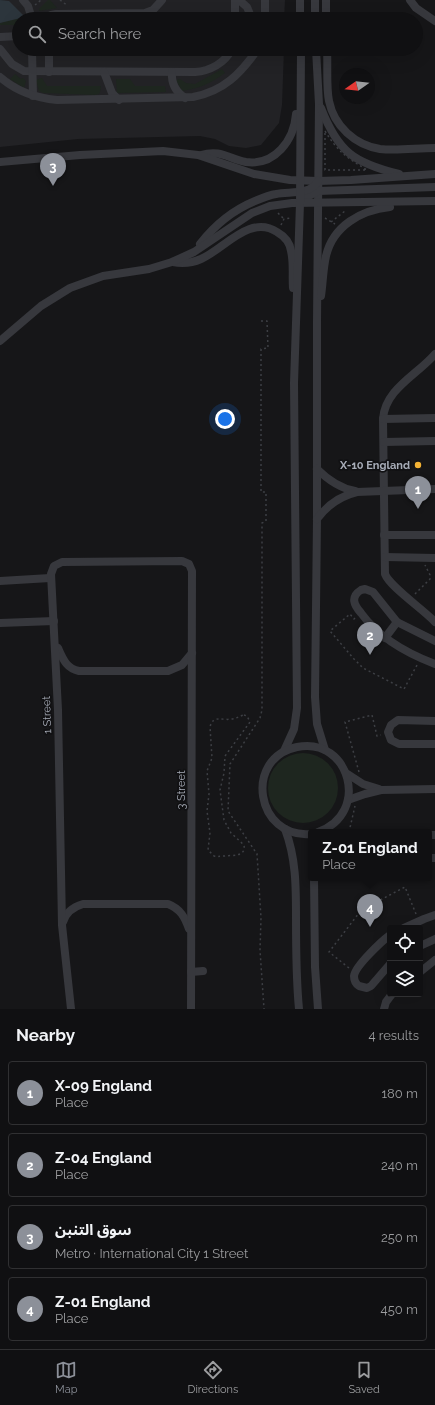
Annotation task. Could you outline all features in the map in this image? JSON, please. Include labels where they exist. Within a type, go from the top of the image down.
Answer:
[{"type":"street","points":[[23,0],[28,6],[30,12]]},
{"type":"street","points":[[148,12],[153,10],[162,0]]},
{"type":"street","points":[[235,0],[235,12]]},
{"type":"street","points":[[239,0],[247,7],[249,12]]},
{"type":"street","points":[[265,0],[265,12]]},
{"type":"street","points":[[300,0],[300,12]]},
{"type":"street","points":[[315,0],[315,12]]},
{"type":"street","points":[[326,0],[326,12]]},
{"type":"street","points":[[410,0],[421,12]]},
{"type":"street","points":[[423,14],[435,21]]},
{"type":"street","points":[[0,37],[12,36]]},
{"type":"street","points":[[0,49],[5,58],[16,67],[24,71],[33,72],[195,72],[209,69],[223,61],[227,56]]},
{"type":"street","points":[[32,56],[33,96]]},
{"type":"street","points":[[49,56],[49,72]]},
{"type":"street","points":[[284,751],[294,729],[297,708],[294,383],[300,203],[301,56]]},
{"type":"street","points":[[316,56],[319,104],[316,322],[317,519],[315,697],[317,724],[325,750]]},
{"type":"street","points":[[327,56],[329,100],[334,116],[348,134],[360,142],[381,149],[435,148]]},
{"type":"street","points":[[0,77],[14,88],[33,96],[49,100],[66,101],[186,98],[201,96],[223,86],[236,77],[250,58]]},
{"type":"street","points":[[198,156],[218,153],[242,161],[255,162],[267,160],[277,153],[286,144],[294,128],[298,89],[302,70]]},
{"type":"street","points":[[104,72],[112,93],[120,100]]},
{"type":"street","points":[[172,72],[172,81],[176,89],[186,98]]},
{"type":"street","points":[[319,104],[325,120],[334,136],[351,155],[375,168],[406,176]]},
{"type":"street","points":[[0,162],[80,155],[163,151],[198,156],[254,174],[277,179],[300,181],[435,174]]},
{"type":"street","points":[[194,252],[212,230],[241,208],[274,194],[300,192],[310,189],[318,181]]},
{"type":"street","points":[[300,203],[307,197],[318,192],[435,187]]},
{"type":"street","points":[[0,341],[41,306],[70,288],[103,276],[149,269],[172,262],[194,252],[252,213],[276,204],[433,201]]},
{"type":"street","points":[[316,322],[326,254],[331,243],[341,229],[356,216],[367,211],[433,201]]},
{"type":"street","points":[[172,262],[190,262],[202,258],[253,228],[263,227],[272,229],[281,234],[290,246],[292,256],[293,291],[297,311]]},
{"type":"street","points":[[434,358],[391,395],[385,407],[383,419],[384,535],[386,577],[409,599],[434,619]]},
{"type":"street","points":[[383,419],[435,418]]},
{"type":"street","points":[[384,442],[435,441]]},
{"type":"street","points":[[317,469],[337,486],[357,492]]},
{"type":"street","points":[[317,519],[336,500],[347,494],[357,492],[435,489]]},
{"type":"street","points":[[384,535],[435,535]]},
{"type":"street","points":[[385,557],[435,558]]},
{"type":"street","name":"3 Street","points":[[50,578],[54,566],[66,562],[182,561],[189,564],[192,571],[191,1009]]},
{"type":"street","points":[[0,581],[50,578]]},
{"type":"street","name":"1 Street","points":[[50,578],[54,620],[58,710],[62,925],[70,1009]]},
{"type":"street","points":[[435,641],[397,622],[373,592],[369,590],[360,590],[354,596],[354,604],[370,624],[385,638],[435,664]]},
{"type":"street","points":[[0,623],[54,620]]},
{"type":"street","points":[[385,638],[397,622]]},
{"type":"street","points":[[55,640],[65,664],[74,670],[79,671],[168,671],[182,665],[192,652]]},
{"type":"street","points":[[435,721],[398,720],[391,724],[388,732],[391,740],[399,744],[435,744]]},
{"type":"street","points":[[308,834],[296,833],[285,829],[268,813],[263,798],[262,783],[268,768],[284,751],[295,747],[307,746],[325,750],[338,760],[346,773],[350,786],[348,800],[342,815],[325,829]]},
{"type":"street","points":[[346,773],[363,784],[382,790]]},
{"type":"street","points":[[348,800],[382,790],[435,789]]},
{"type":"street","points":[[285,829],[290,843],[296,874],[298,1009]]},
{"type":"street","points":[[314,881],[315,967],[318,1009]]},
{"type":"street","points":[[62,925],[67,913],[83,904],[168,904],[177,908],[181,912],[191,934]]},
{"type":"street","points":[[410,925],[435,915]]},
{"type":"street","points":[[387,938],[376,947],[355,972],[354,976],[356,984],[367,988],[374,984],[387,968]]},
{"type":"street","points":[[423,945],[435,939]]},
{"type":"street","points":[[423,970],[435,961]]},
{"type":"street","points":[[191,972],[203,971]]},
{"type":"street","points":[[384,1009],[386,1002],[390,997]]},
{"type":"path","points":[[325,131],[343,155],[367,170],[325,170],[325,150],[325,131]]},
{"type":"path","points":[[331,222],[346,210]]},
{"type":"path","points":[[278,213],[284,219]]},
{"type":"path","points":[[284,219],[295,218]]},
{"type":"path","points":[[323,218],[339,226]]},
{"type":"path","points":[[281,225],[284,219]]},
{"type":"path","points":[[261,321],[267,321],[268,348],[262,349],[261,492],[266,492],[266,521],[262,523],[262,710],[260,718],[230,764],[228,811],[257,854],[261,918],[260,950],[264,1009]]},
{"type":"path","points":[[409,599],[430,579],[430,575],[422,558]]},
{"type":"path","points":[[361,613],[354,619],[350,614],[330,631],[354,660],[363,668],[404,689],[421,658]]},
{"type":"path","points":[[363,784],[345,722],[372,715],[377,736],[388,732]]},
{"type":"path","points":[[240,716],[247,716],[250,722],[249,725],[242,732],[235,744],[230,748],[225,756],[224,773],[220,790],[224,820],[231,833],[244,844],[245,848],[243,853],[238,856],[219,857],[214,856],[209,852],[210,825],[207,811],[208,788],[207,771],[212,758],[212,743],[209,732],[210,724],[216,719],[220,718],[230,720],[240,716]]},
{"type":"path","points":[[351,829],[357,797]]},
{"type":"path","points":[[355,972],[329,952],[355,917],[363,910],[405,888],[418,921]]},
{"type":"shaded area","points":[[0,0],[285,0],[284,12],[12,12],[12,56],[284,56],[282,105],[279,123],[261,145],[246,148],[229,146],[215,139],[200,136],[78,139],[0,147]]},
{"type":"shaded area","points":[[0,0],[9,1],[20,12],[12,12],[12,20],[0,23]]},
{"type":"shaded area","points":[[48,0],[50,0],[57,8],[39,11],[39,9]]},
{"type":"shaded area","points":[[12,20],[12,25],[0,25],[0,23]]},
{"type":"shaded area","points":[[222,69],[225,73],[210,83],[182,91],[176,80],[180,79],[186,83],[195,84]]},
{"type":"shaded area","points":[[15,74],[26,81],[24,88],[10,79]]},
{"type":"shaded area","points":[[42,78],[47,86],[101,86],[100,92],[99,94],[95,95],[43,93],[39,91],[36,80]]},
{"type":"shaded area","points":[[116,79],[130,79],[135,86],[165,86],[166,92],[117,93]]},
{"type":"shaded area","points":[[303,753],[322,759],[332,769],[338,788],[332,807],[322,817],[303,823],[284,817],[274,807],[268,788],[274,769],[284,759]]},
{"type":"place","name":"سوق التنبن","points":[[53,186]]},
{"type":"place","name":"X-10 England","points":[[418,465]]},
{"type":"place","name":"X-09 England","points":[[418,509]]},
{"type":"place","name":"Z-04 England","points":[[370,655]]},
{"type":"place","name":"Z-01 England","points":[[370,927]]}]
